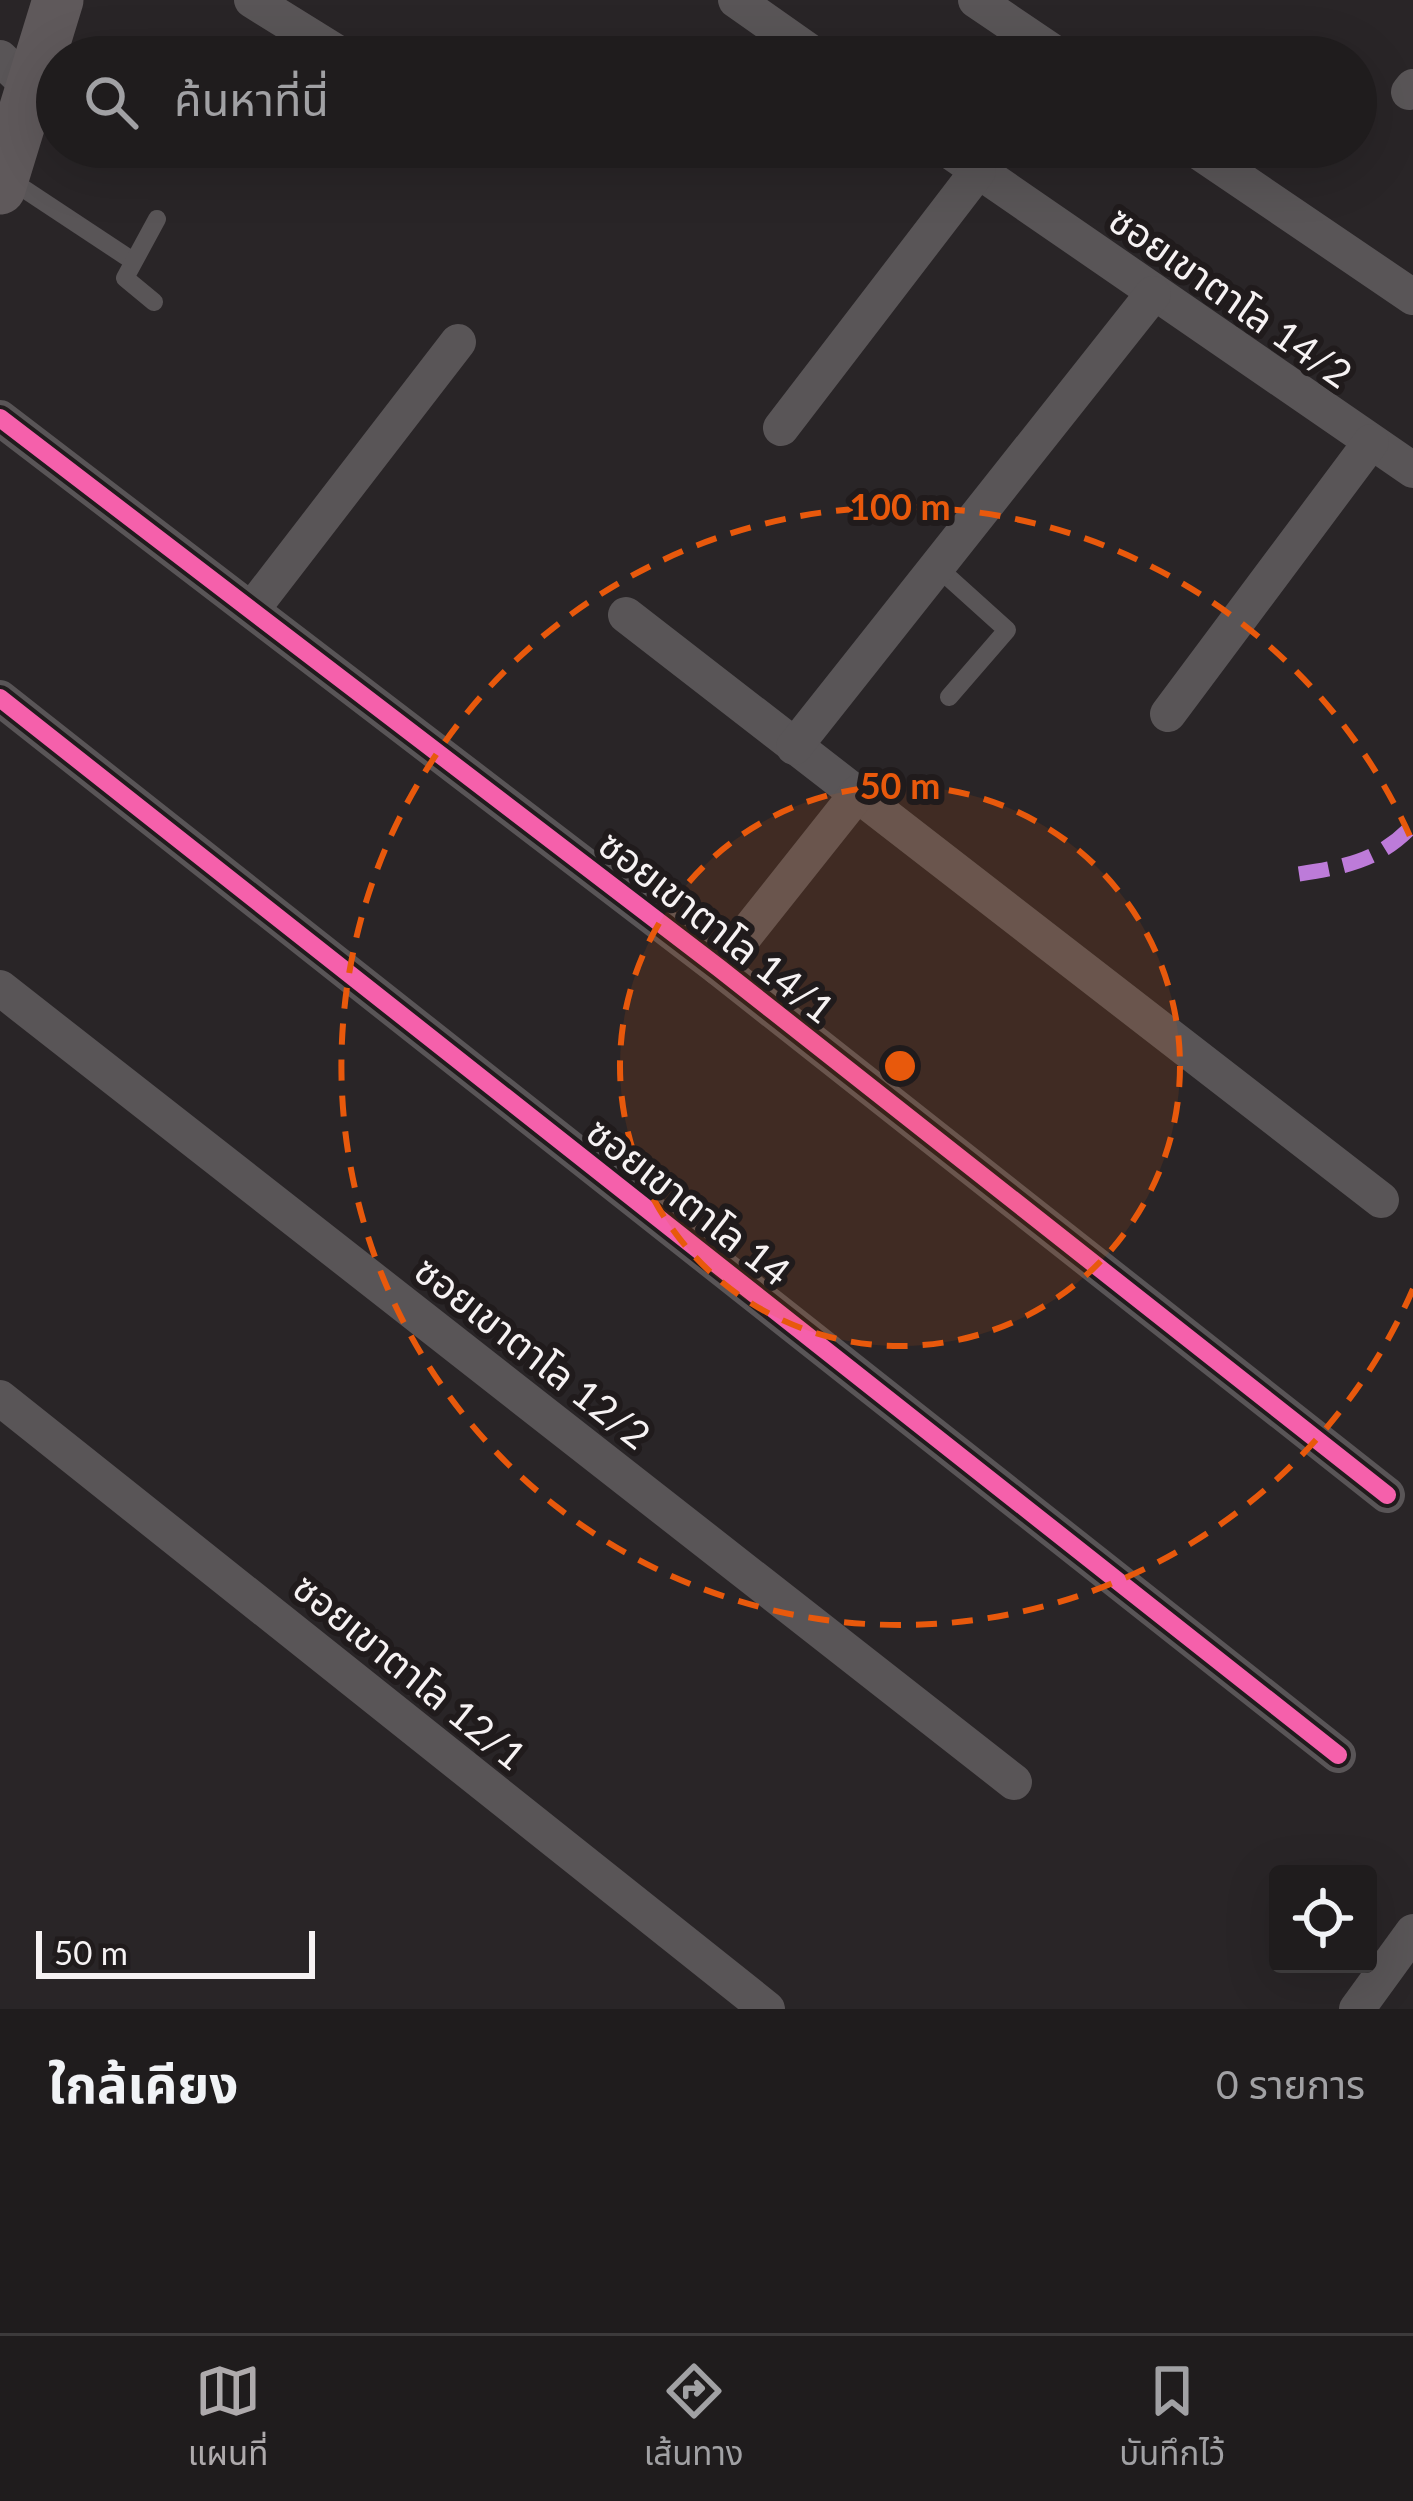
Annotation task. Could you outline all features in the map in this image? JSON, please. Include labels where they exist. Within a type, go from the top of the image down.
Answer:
[{"type":"street","points":[[38,36],[58,0]]},
{"type":"street","points":[[252,0],[310,36]]},
{"type":"street","points":[[736,0],[787,36]]},
{"type":"street","points":[[976,0],[1029,36]]},
{"type":"street","points":[[3,183],[16,74],[36,39]]},
{"type":"street","name":"ซอยเขาตาโล 14/2","points":[[974,168],[1413,470]]},
{"type":"street","points":[[1223,168],[1413,297]]},
{"type":"street","points":[[781,428],[978,171]]},
{"type":"street","points":[[794,747],[1153,294]]},
{"type":"street","points":[[253,608],[458,342]]},
{"type":"street","name":"ซอยเขาตาโล 14/1","points":[[0,418],[719,968],[1387,1495]]},
{"type":"street","points":[[1168,715],[1371,442]]},
{"type":"street","points":[[626,615],[1381,1200]]},
{"type":"street","name":"ซอยเขาตาโล 14","points":[[0,698],[1338,1755]]},
{"type":"street","points":[[719,968],[858,793]]},
{"type":"street","name":"ซอยเขาตาโล 12/2","points":[[0,988],[1014,1782]]},
{"type":"street","name":"ซอยเขาตาโล 12/1","points":[[0,1398],[767,2009]]},
{"type":"street","points":[[1357,2009],[1407,1953]]},
{"type":"lane","points":[[3,183],[133,261]]},
{"type":"lane","points":[[154,302],[124,278],[157,219]]},
{"type":"lane","points":[[937,566],[1007,630],[949,697]]},
{"type":"marked path","points":[[1299,874],[1361,860],[1413,825]]},
{"type":"cycle path","points":[[0,418],[719,968],[1387,1495]]},
{"type":"cycle path","points":[[0,698],[1338,1755]]}]
